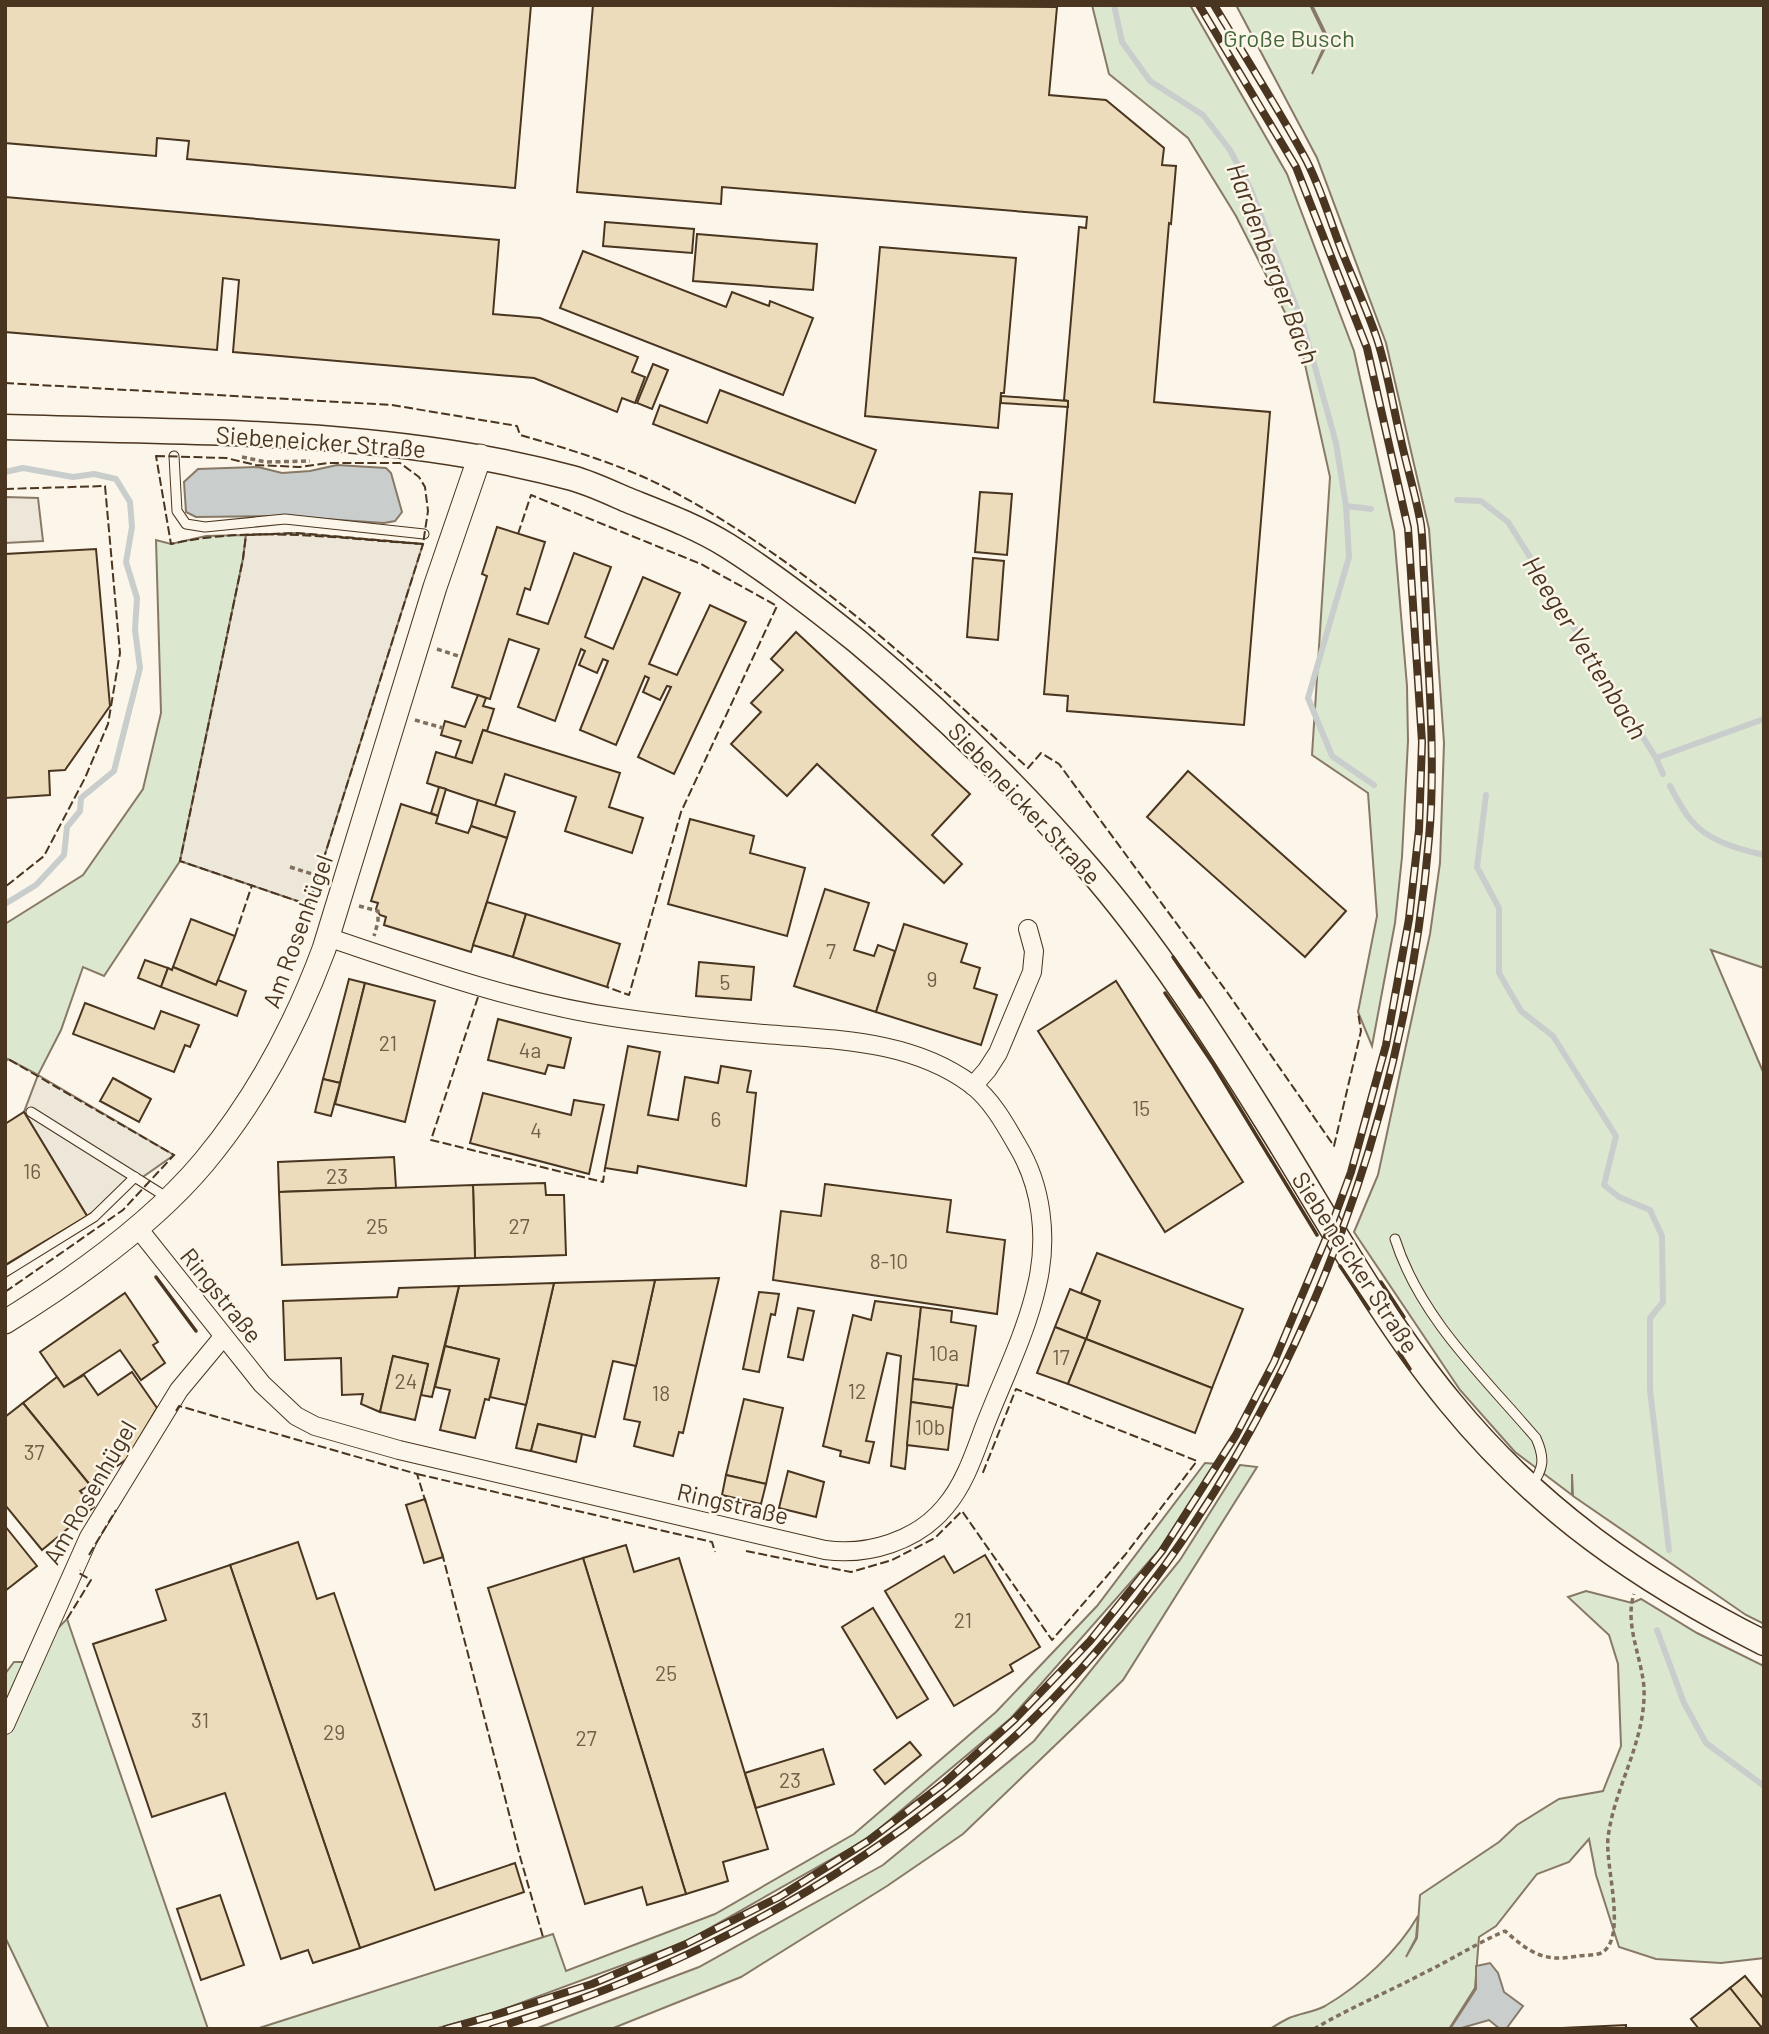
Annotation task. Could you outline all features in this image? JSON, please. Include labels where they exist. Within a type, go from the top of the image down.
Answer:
[{"type":"main road","name":"Siebeneicker Straße","points":[[5,426],[363,439],[480,456],[579,480],[673,518],[725,544],[805,599],[911,687],[961,734],[1084,862],[1154,950],[1221,1048],[1383,1308],[1424,1368],[1472,1427],[1530,1488],[1586,1535],[1670,1594],[1764,1643]]},
{"type":"street","name":"Am Rosenhügel","points":[[5,1322],[50,1294],[137,1227],[168,1198],[203,1164],[268,1073],[304,1003],[327,937],[435,587],[480,456]]},
{"type":"street","points":[[973,1086],[998,1053],[1032,972],[1034,951],[1028,929]]},
{"type":"street","name":"Ringstraße","points":[[137,1227],[223,1337],[281,1403],[296,1416],[315,1426],[399,1450],[847,1553],[869,1550],[900,1539],[930,1523],[960,1486],[1031,1308],[1041,1260],[1042,1226],[1033,1179],[1025,1158],[1005,1125],[973,1086],[939,1065],[895,1048],[678,1026],[589,1013],[479,987],[327,937]]},
{"type":"street","name":"Am Rosenhügel","points":[[5,1725],[89,1537],[179,1390],[223,1337]]},
{"type":"lane","points":[[174,456],[177,511],[186,524],[205,527],[285,519],[424,534]]},
{"type":"lane","points":[[31,1112],[168,1198]]},
{"type":"lane","points":[[5,1272],[94,1217],[135,1177]]},
{"type":"lane","points":[[1395,1239],[1403,1263],[1463,1357],[1536,1438],[1541,1450],[1541,1473],[1530,1488]]},
{"type":"path","points":[[397,714],[443,728]]},
{"type":"path","points":[[290,867],[378,912],[378,922],[369,951]]},
{"type":"path","points":[[1314,2029],[1424,1974],[1473,1945],[1505,1931],[1538,1955],[1560,1960],[1601,1954],[1611,1942],[1614,1907],[1609,1876],[1608,1839],[1643,1714],[1640,1659],[1631,1622],[1634,1592],[1645,1598]]},
{"type":"green space","points":[[1092,5],[1190,5],[1287,174],[1354,351],[1394,532],[1407,686],[1408,741],[1402,857],[1395,923],[1372,1046],[1358,1012],[1377,916],[1368,793],[1312,755],[1330,477],[1300,342],[1236,216],[1188,138],[1109,74]]},
{"type":"green space","name":"Große Busch","points":[[1236,5],[1310,5],[1327,40],[1312,74],[1329,40],[1312,5],[1764,5],[1764,968],[1711,950],[1764,1074],[1764,1624],[1746,1615],[1573,1496],[1572,1474],[1572,1495],[1515,1452],[1460,1390],[1354,1232],[1378,1175],[1430,934],[1440,863],[1444,743],[1429,529],[1386,343],[1317,158]]},
{"type":"green space","points":[[246,535],[180,861],[104,976],[83,967],[61,1030],[38,1075],[8,1059],[5,1062],[5,924],[83,875],[143,789],[161,713],[156,540],[171,544],[206,536]]},
{"type":"green space","points":[[1205,1463],[1218,1464],[1160,1549],[1011,1718],[867,1839],[685,1942],[493,2013],[434,2029],[256,2029],[553,1934],[566,1971],[715,1914],[854,1834],[996,1712],[1097,1606]]},
{"type":"green space","points":[[1240,1465],[1257,1467],[1123,1680],[963,1834],[887,1886],[741,1977],[611,2029],[535,2029],[699,1967],[883,1865],[1034,1741],[1180,1560]]},
{"type":"green space","points":[[1586,1591],[1632,1603],[1641,1599],[1697,1633],[1764,1666],[1764,1958],[1721,1963],[1656,1959],[1619,1947],[1596,1875],[1589,1839],[1569,1862],[1537,1874],[1496,1926],[1479,1937],[1475,1988],[1449,2029],[1270,2029],[1289,2018],[1325,2006],[1352,1988],[1389,1955],[1418,1916],[1416,1938],[1406,1957],[1417,1938],[1420,1895],[1499,1842],[1517,1825],[1559,1799],[1603,1791],[1621,1746],[1618,1664],[1609,1635],[1568,1597]]},
{"type":"green space","points":[[67,1619],[208,2029],[49,2029],[5,1937],[5,1674],[14,1662],[24,1662]]},
{"type":"shaded area","points":[[337,465],[386,468],[391,473],[402,512],[395,521],[384,523],[280,516],[196,517],[186,512],[184,482],[198,469],[258,467],[282,473]]},
{"type":"shaded area","points":[[5,497],[38,498],[43,541],[5,543]]},
{"type":"shaded area","points":[[296,533],[423,544],[309,905],[180,861],[246,535]]},
{"type":"shaded area","points":[[38,1075],[174,1155],[87,1216],[24,1112]]},
{"type":"shaded area","points":[[1490,1963],[1498,1973],[1504,1992],[1523,2006],[1506,2029],[1500,2029],[1489,2020],[1450,2029],[1476,1989],[1476,1966]]},
{"type":"building","points":[[5,5],[531,5],[515,188],[187,159],[189,141],[157,138],[156,156],[5,143]]},
{"type":"building","points":[[593,5],[1057,7],[1049,95],[1106,100],[1164,148],[1162,165],[1176,166],[1154,402],[1270,412],[1244,725],[1067,711],[1068,696],[1044,694],[1079,227],[1086,228],[1087,217],[722,187],[721,204],[577,192]]},
{"type":"building","points":[[5,197],[499,240],[493,314],[540,318],[638,357],[632,372],[645,377],[635,403],[622,398],[617,412],[534,378],[233,352],[239,280],[223,278],[217,350],[5,332]]},
{"type":"building","points":[[605,222],[694,229],[692,253],[603,246]]},
{"type":"building","points":[[697,234],[817,244],[813,290],[693,281]]},
{"type":"building","points":[[880,247],[1016,258],[1004,393],[1001,393],[998,428],[865,416]]},
{"type":"building","points":[[583,251],[726,307],[732,292],[769,306],[770,301],[813,318],[783,395],[560,308]]},
{"type":"building","points":[[653,364],[668,370],[652,409],[637,403]]},
{"type":"building","points":[[720,390],[876,450],[855,503],[653,424],[660,405],[707,423]]},
{"type":"building","points":[[1001,396],[1068,401],[1068,407],[1001,403]]},
{"type":"building","points":[[980,492],[1012,494],[1007,555],[975,552]]},
{"type":"building","points":[[497,527],[545,542],[530,590],[525,588],[517,614],[548,624],[574,553],[611,567],[585,637],[613,649],[643,577],[680,593],[649,664],[677,675],[710,605],[746,622],[674,774],[638,757],[671,687],[667,686],[660,700],[643,692],[649,678],[645,676],[616,745],[580,730],[608,661],[603,659],[597,673],[579,665],[585,651],[581,649],[555,721],[518,707],[539,649],[509,639],[490,699],[452,687],[487,576],[482,574]]},
{"type":"building","points":[[96,549],[110,706],[65,770],[49,771],[50,795],[5,798],[5,554]]},
{"type":"building","points":[[973,558],[1004,561],[998,640],[967,637]]},
{"type":"building","points":[[796,632],[970,794],[932,835],[962,864],[944,883],[817,764],[787,796],[731,744],[761,712],[751,703],[783,670],[771,659]]},
{"type":"building","points":[[478,695],[486,698],[483,706],[494,709],[487,731],[483,730],[472,763],[455,758],[461,741],[441,735],[445,721],[465,727]]},
{"type":"building","points":[[483,730],[620,773],[609,807],[643,818],[632,853],[565,831],[576,797],[505,774],[495,806],[427,783],[436,752],[472,763]]},
{"type":"building","points":[[1188,771],[1346,911],[1305,957],[1147,817]]},
{"type":"building","points":[[439,787],[446,789],[438,816],[431,813]]},
{"type":"building","points":[[478,800],[515,812],[507,838],[471,826]]},
{"type":"building","points":[[401,804],[438,816],[436,823],[468,833],[471,826],[507,838],[471,952],[384,925],[386,917],[380,915],[376,909],[378,903],[371,901]]},
{"type":"building","points":[[690,819],[754,836],[750,853],[805,868],[787,936],[668,904]]},
{"type":"building","points":[[825,889],[869,903],[854,950],[874,956],[878,945],[895,951],[876,1012],[794,986]]},
{"type":"building","points":[[487,902],[526,914],[513,957],[473,945]]},
{"type":"building","points":[[526,914],[620,944],[607,987],[513,957]]},
{"type":"building","points":[[191,919],[235,936],[216,985],[173,967]]},
{"type":"building","points":[[904,924],[967,944],[961,962],[980,968],[974,988],[997,995],[981,1045],[876,1012]]},
{"type":"building","points":[[145,960],[168,968],[161,987],[138,978]]},
{"type":"building","points":[[699,962],[754,967],[751,1000],[696,996]]},
{"type":"building","points":[[173,967],[216,985],[218,980],[246,991],[237,1016],[161,987],[168,968],[172,970]]},
{"type":"building","points":[[349,979],[365,983],[340,1083],[323,1079]]},
{"type":"building","points":[[1116,981],[1243,1182],[1165,1232],[1038,1031]]},
{"type":"building","points":[[365,983],[435,1001],[405,1122],[335,1104]]},
{"type":"building","points":[[85,1003],[154,1029],[161,1011],[199,1025],[190,1047],[185,1045],[174,1072],[73,1034]]},
{"type":"building","points":[[498,1019],[571,1038],[564,1068],[548,1065],[545,1074],[488,1060]]},
{"type":"building","points":[[628,1046],[660,1052],[648,1115],[678,1120],[685,1077],[718,1083],[721,1066],[751,1071],[747,1092],[756,1093],[746,1186],[638,1166],[637,1173],[605,1168]]},
{"type":"building","points":[[113,1078],[151,1099],[139,1122],[100,1101]]},
{"type":"building","points":[[323,1079],[340,1083],[331,1116],[315,1112]]},
{"type":"building","points":[[483,1093],[571,1115],[574,1100],[604,1105],[589,1174],[470,1143]]},
{"type":"building","points":[[24,1112],[87,1216],[5,1265],[5,1124]]},
{"type":"building","points":[[394,1157],[396,1188],[279,1192],[278,1162]]},
{"type":"building","points":[[545,1183],[546,1195],[564,1195],[566,1255],[475,1258],[473,1185]]},
{"type":"building","points":[[825,1184],[951,1200],[947,1232],[1005,1240],[997,1314],[773,1280],[781,1211],[821,1216]]},
{"type":"building","points":[[473,1185],[475,1258],[282,1265],[279,1192]]},
{"type":"building","points":[[1097,1253],[1243,1309],[1212,1388],[1086,1339],[1100,1301],[1081,1293]]},
{"type":"building","points":[[719,1278],[683,1433],[679,1432],[673,1456],[634,1446],[640,1422],[624,1419],[655,1280]]},
{"type":"building","points":[[655,1280],[636,1366],[613,1361],[595,1437],[538,1424],[531,1451],[516,1448],[554,1283]]},
{"type":"building","points":[[554,1283],[526,1405],[490,1397],[499,1359],[445,1346],[459,1286]]},
{"type":"building","points":[[459,1286],[432,1397],[421,1395],[428,1364],[393,1356],[380,1412],[361,1404],[363,1394],[342,1395],[341,1358],[285,1360],[283,1301],[397,1297],[399,1288]]},
{"type":"building","points":[[1070,1289],[1100,1301],[1086,1339],[1055,1327]]},
{"type":"building","points":[[759,1292],[779,1294],[775,1315],[771,1314],[759,1372],[743,1369]]},
{"type":"building","points":[[125,1293],[158,1342],[153,1345],[165,1363],[141,1380],[120,1350],[64,1387],[40,1352]]},
{"type":"building","points":[[875,1301],[921,1307],[905,1469],[891,1466],[901,1356],[887,1353],[866,1441],[874,1442],[869,1463],[840,1456],[841,1451],[823,1446],[853,1315],[871,1320]]},
{"type":"building","points":[[921,1307],[952,1311],[951,1322],[976,1326],[968,1386],[913,1379]]},
{"type":"building","points":[[798,1308],[814,1311],[803,1360],[788,1357]]},
{"type":"building","points":[[1055,1327],[1086,1339],[1068,1384],[1037,1373]]},
{"type":"building","points":[[1086,1339],[1212,1388],[1195,1433],[1068,1384]]},
{"type":"building","points":[[445,1346],[499,1359],[489,1400],[485,1399],[475,1438],[440,1430],[450,1390],[435,1387]]},
{"type":"building","points":[[393,1356],[428,1364],[415,1420],[380,1412]]},
{"type":"building","points":[[132,1372],[157,1408],[127,1459],[90,1485],[23,1403],[57,1377],[64,1387],[84,1375],[98,1395]]},
{"type":"building","points":[[913,1379],[957,1384],[953,1408],[911,1402]]},
{"type":"building","points":[[744,1399],[783,1408],[766,1484],[726,1475]]},
{"type":"building","points":[[911,1402],[953,1408],[948,1450],[907,1445]]},
{"type":"building","points":[[23,1403],[90,1485],[80,1491],[94,1507],[42,1550],[5,1505],[5,1417]]},
{"type":"building","points":[[538,1424],[582,1434],[576,1462],[531,1451]]},
{"type":"building","points":[[788,1471],[824,1482],[816,1517],[779,1508]]},
{"type":"building","points":[[726,1475],[766,1484],[761,1504],[722,1495]]},
{"type":"building","points":[[425,1499],[443,1557],[424,1563],[406,1505]]},
{"type":"building","points":[[5,1526],[37,1566],[5,1591]]},
{"type":"building","points":[[298,1542],[317,1599],[334,1593],[435,1890],[515,1863],[524,1892],[360,1948],[230,1565]]},
{"type":"building","points":[[626,1545],[634,1572],[679,1558],[768,1849],[723,1862],[728,1881],[686,1894],[583,1558]]},
{"type":"building","points":[[985,1555],[1040,1647],[1010,1665],[1013,1671],[954,1706],[885,1591],[944,1556],[954,1573]]},
{"type":"building","points":[[583,1558],[686,1894],[647,1905],[642,1887],[585,1904],[488,1588]]},
{"type":"building","points":[[230,1565],[360,1948],[313,1963],[308,1950],[281,1959],[225,1793],[152,1817],[93,1644],[166,1620],[156,1590]]},
{"type":"building","points":[[873,1608],[928,1699],[897,1718],[842,1627]]},
{"type":"building","points":[[910,1742],[921,1755],[885,1784],[874,1770]]},
{"type":"building","points":[[823,1749],[834,1784],[756,1808],[745,1773]]},
{"type":"building","points":[[220,1895],[244,1965],[201,1980],[177,1909]]},
{"type":"building","points":[[1745,1976],[1764,1999],[1764,2025],[1761,2027],[1730,1988]]},
{"type":"building","points":[[1730,1988],[1761,2027],[1699,2029],[1691,2019]]},
{"type":"building","points":[[1626,2025],[1626,2029],[1563,2029],[1563,2028]]},
{"type":"waterway","name":"Hardenberger Bach","points":[[1114,5],[1122,42],[1150,81],[1203,115],[1230,150],[1251,190],[1303,324],[1336,443],[1346,506],[1349,557],[1308,698],[1332,756],[1374,785]]},
{"type":"waterway","points":[[5,472],[23,468],[73,477],[94,474],[116,479],[130,502],[132,527],[126,562],[137,598],[135,630],[140,668],[114,771],[81,798],[80,811],[67,827],[64,855],[36,885],[5,904]]},
{"type":"waterway","name":"Heeger Vettenbach","points":[[1457,500],[1481,501],[1508,522],[1656,758],[1764,719]]},
{"type":"waterway","name":"Heeger Vettenbach","points":[[1346,506],[1371,509]]},
{"type":"waterway","points":[[1656,758],[1663,774]]},
{"type":"waterway","points":[[1670,786],[1687,815],[1705,833],[1734,847],[1764,855]]},
{"type":"waterway","name":"Hardenberger Bach","points":[[1486,795],[1477,867],[1499,908],[1499,973],[1521,1011],[1553,1036],[1616,1136],[1604,1185],[1619,1197],[1650,1210],[1662,1236],[1663,1302],[1650,1318],[1650,1390],[1669,1550]]},
{"type":"waterway","name":"Hardenberger Bach","points":[[1657,1630],[1684,1703],[1706,1743],[1764,1786]]},
{"type":"railway","points":[[446,2029],[592,1984],[686,1944],[779,1897],[868,1841],[943,1784],[1014,1720],[1090,1641],[1162,1551],[1236,1435],[1274,1362],[1332,1224],[1351,1172],[1386,1045],[1409,919],[1419,830],[1422,742],[1408,528],[1367,348],[1296,167],[1199,5]]},
{"type":"railway","points":[[492,2029],[613,1987],[672,1962],[786,1904],[841,1871],[946,1796],[1048,1704],[1138,1601],[1217,1488],[1284,1366],[1339,1239],[1381,1108],[1411,973],[1429,838],[1432,736],[1422,531],[1378,342],[1320,190],[1293,137],[1214,5]]},
{"type":"fence","points":[[5,383],[392,405],[517,426],[520,435],[637,474],[723,520],[815,584],[945,692],[1028,768],[1041,753],[1059,764],[1227,992],[1334,1146],[1361,1031],[1358,1012]]},
{"type":"fence","points":[[156,456],[226,458],[256,465],[299,467],[329,463],[400,463],[419,477],[425,487],[428,511],[423,544],[265,534],[202,538],[171,544],[156,456]]},
{"type":"fence","points":[[5,489],[105,486],[120,653],[108,724],[85,778],[44,856],[5,887]]},
{"type":"fence","points":[[518,534],[531,495],[701,564],[777,606],[681,812],[629,995],[607,987]]},
{"type":"fence","points":[[296,533],[423,544],[309,905],[180,861],[246,535],[296,533]]},
{"type":"fence","points":[[235,936],[252,885]]},
{"type":"fence","points":[[478,997],[431,1140],[603,1182],[605,1168]]},
{"type":"fence","points":[[5,1292],[123,1210],[174,1155],[8,1059]]},
{"type":"fence","points":[[746,1551],[851,1572],[892,1560],[935,1538],[962,1511],[1052,1640],[1125,1555],[1197,1461],[1016,1389],[982,1475]]},
{"type":"fence","points":[[176,1411],[179,1406],[417,1474],[426,1503]]},
{"type":"fence","points":[[417,1474],[712,1542],[715,1552]]},
{"type":"fence","points":[[89,1555],[116,1510]]},
{"type":"fence","points":[[442,1553],[543,1937]]},
{"type":"fence","points":[[67,1619],[91,1580],[79,1573],[80,1570]]},
{"type":"wall","points":[[1173,957],[1200,997]]},
{"type":"wall","points":[[1165,993],[1213,1064],[1317,1235]]},
{"type":"wall","points":[[1340,1266],[1369,1309]]},
{"type":"wall","points":[[156,1277],[196,1331]]},
{"type":"wall","points":[[1381,1282],[1404,1317]]},
{"type":"wall","points":[[1399,1352],[1410,1369]]}]
